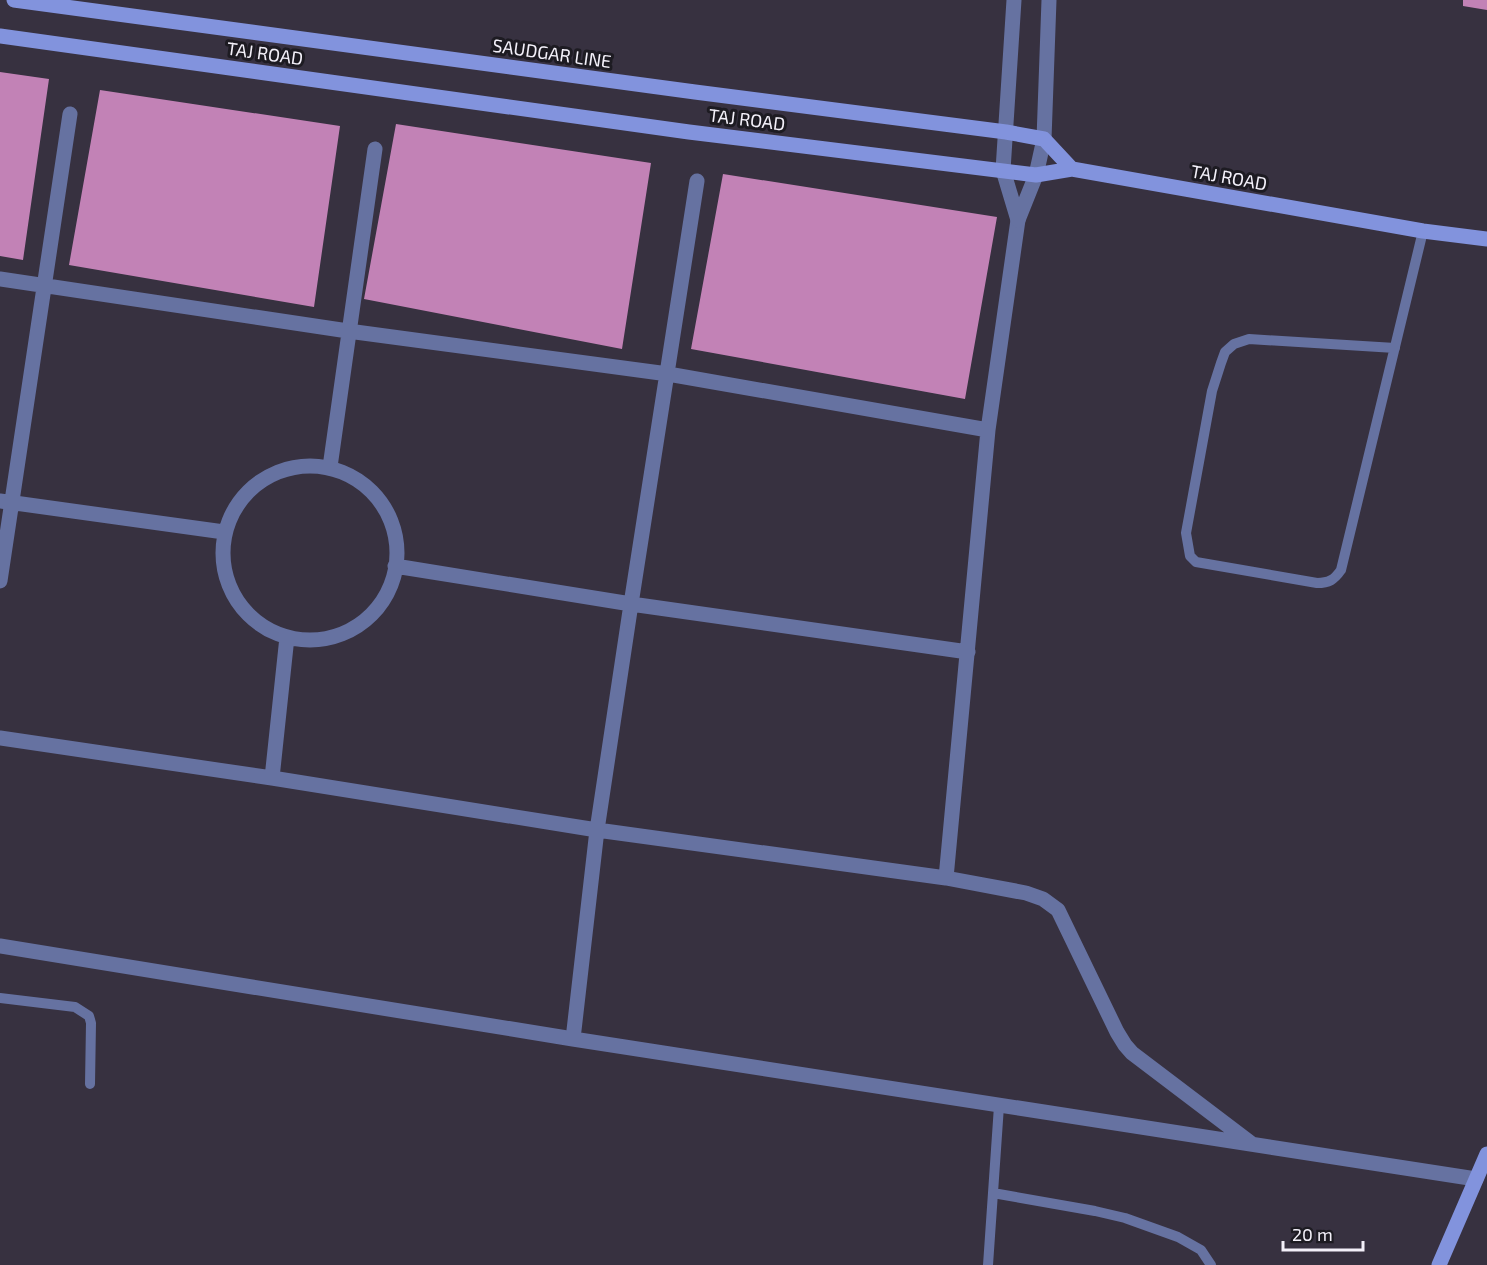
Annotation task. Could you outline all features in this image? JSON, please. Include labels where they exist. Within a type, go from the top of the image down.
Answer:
[{"type":"main road","name":"SAUDGAR LINE","points":[[14,0],[1006,132],[1044,139]]},
{"type":"main road","name":"TAJ ROAD","points":[[0,36],[689,132],[1036,175],[1072,169],[1423,231],[1487,239]]},
{"type":"main road","points":[[1044,139],[1072,169]]},
{"type":"main road","points":[[1440,1265],[1487,1154]]},
{"type":"street","points":[[1014,0],[1003,170],[1018,220]]},
{"type":"street","points":[[946,878],[988,430],[1018,220],[1036,175],[1044,139],[1049,0]]},
{"type":"street","points":[[0,581],[6,502],[44,285],[70,114]]},
{"type":"street","points":[[330,467],[375,149]]},
{"type":"street","points":[[573,1039],[597,830],[630,604],[697,181]]},
{"type":"street","points":[[0,279],[348,331],[668,374],[988,430]]},
{"type":"street","points":[[296,466],[330,467],[363,483],[388,510],[398,546],[393,582],[376,610],[351,631],[319,640],[286,637],[256,623],[234,597],[223,566],[224,532],[238,501],[263,478],[296,466]]},
{"type":"street","points":[[6,502],[224,532]]},
{"type":"street","points":[[395,566],[630,604],[968,652]]},
{"type":"street","points":[[272,778],[286,637]]},
{"type":"street","points":[[0,738],[272,778],[597,830],[946,878],[1026,893],[1043,899],[1058,910],[1117,1032],[1132,1053],[1255,1146]]},
{"type":"street","points":[[0,946],[573,1039],[1476,1179]]},
{"type":"lane","points":[[1395,348],[1249,339],[1234,344],[1225,352],[1212,391],[1186,533],[1190,556],[1196,562],[1317,583],[1326,583],[1334,579],[1341,570],[1395,348],[1423,231]]},
{"type":"lane","points":[[0,998],[75,1007],[89,1016],[91,1023],[90,1084]]},
{"type":"lane","points":[[988,1265],[999,1106]]},
{"type":"lane","points":[[993,1193],[1125,1218],[1178,1237],[1201,1250],[1211,1265]]},
{"type":"building","points":[[1463,0],[1487,0],[1487,10],[1463,6]]},
{"type":"building","points":[[0,72],[49,79],[23,260],[0,256]]},
{"type":"building","points":[[100,90],[340,126],[314,307],[69,265]]},
{"type":"building","points":[[396,124],[651,163],[622,349],[364,299]]},
{"type":"building","points":[[723,174],[997,217],[965,399],[691,349]]}]
